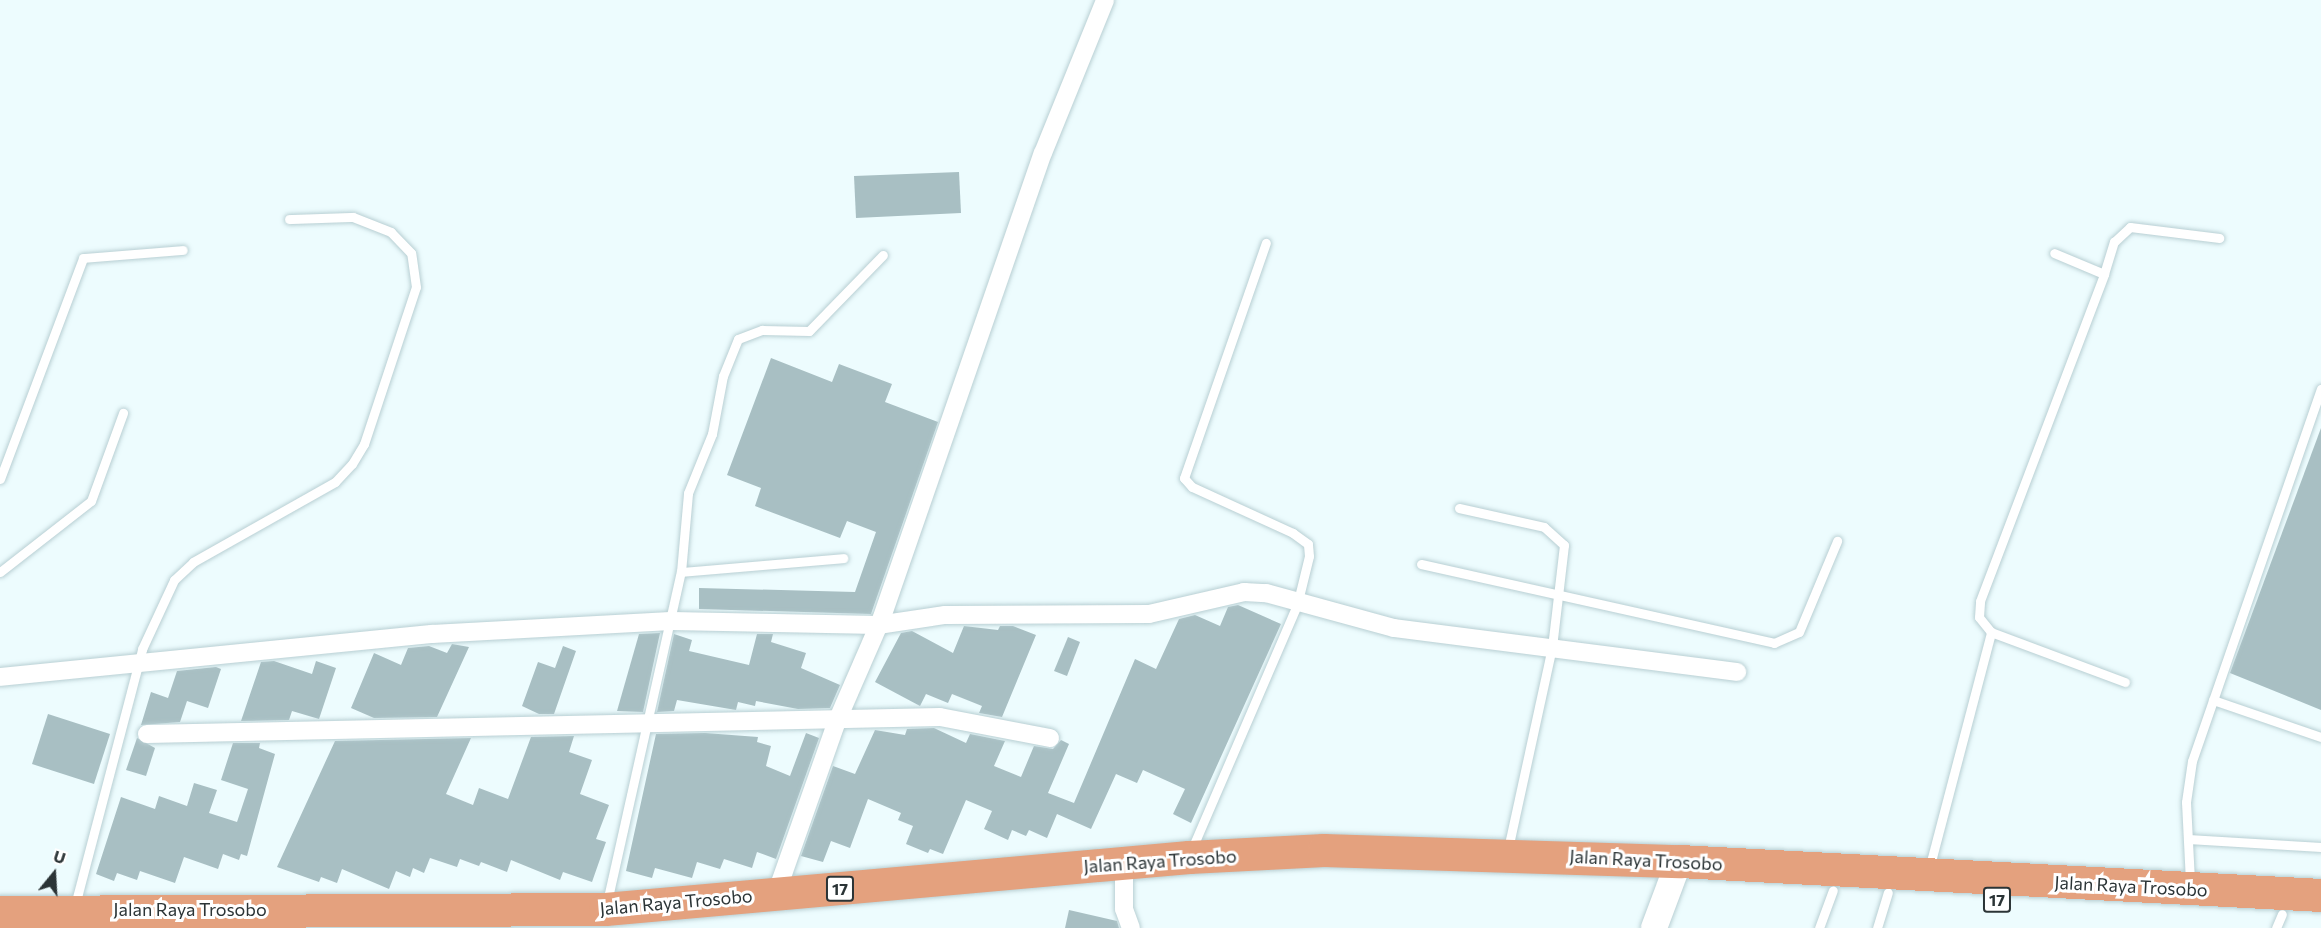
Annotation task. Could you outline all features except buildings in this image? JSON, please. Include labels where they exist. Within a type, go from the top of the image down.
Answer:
[{"type":"highway","name":"Jalan Raya Trosobo","points":[[327,928],[547,927],[765,901],[1189,857],[1324,850],[1505,862],[1673,879],[1826,910],[1885,900],[2279,921],[2321,915]]},
{"type":"highway","name":"Jalan Raya Trosobo","points":[[0,912],[605,909],[765,901],[1124,893],[1321,867],[1505,862]]},
{"type":"highway","name":"Jalan Raya Trosobo","points":[[1673,879],[1928,877],[2189,894],[2321,895]]},
{"type":"main road","points":[[1656,924],[1673,879]]},
{"type":"street","points":[[765,901],[881,617],[997,278],[1105,0]]},
{"type":"street","points":[[0,677],[139,660],[673,614],[881,617],[1149,614],[1244,592],[1266,593],[1298,600],[1394,628],[1737,672]]},
{"type":"street","points":[[147,734],[950,718],[1050,738]]},
{"type":"street","points":[[1124,893],[1131,928]]},
{"type":"lane","points":[[74,910],[139,660],[174,580],[193,562],[335,482],[364,444],[416,287],[411,253],[391,232],[353,217],[289,219]]},
{"type":"lane","points":[[2125,682],[1991,632],[1979,617],[1980,601],[2104,274],[2114,242],[2130,227],[2219,238]]},
{"type":"lane","points":[[1189,857],[1298,600],[1308,544],[1192,487],[1184,478],[1266,243]]},
{"type":"lane","points":[[0,479],[82,258],[183,250]]},
{"type":"lane","points":[[2054,253],[2104,274]]},
{"type":"lane","points":[[605,909],[673,614],[681,572],[688,493],[712,434],[723,376],[738,339],[762,330],[809,331],[883,255]]},
{"type":"lane","points":[[2189,894],[2188,776],[2321,389]]},
{"type":"lane","points":[[0,572],[92,501],[123,413]]},
{"type":"lane","points":[[1459,508],[1544,527],[1556,535],[1564,545],[1560,595],[1552,647],[1505,862]]},
{"type":"lane","points":[[1421,564],[1765,642],[1784,642],[1799,632],[1837,541]]},
{"type":"lane","points":[[681,572],[843,558]]},
{"type":"lane","points":[[1928,877],[1991,632]]},
{"type":"lane","points":[[2213,700],[2321,737]]},
{"type":"lane","points":[[2188,838],[2321,847]]},
{"type":"lane","points":[[1877,926],[1885,900]]}]
